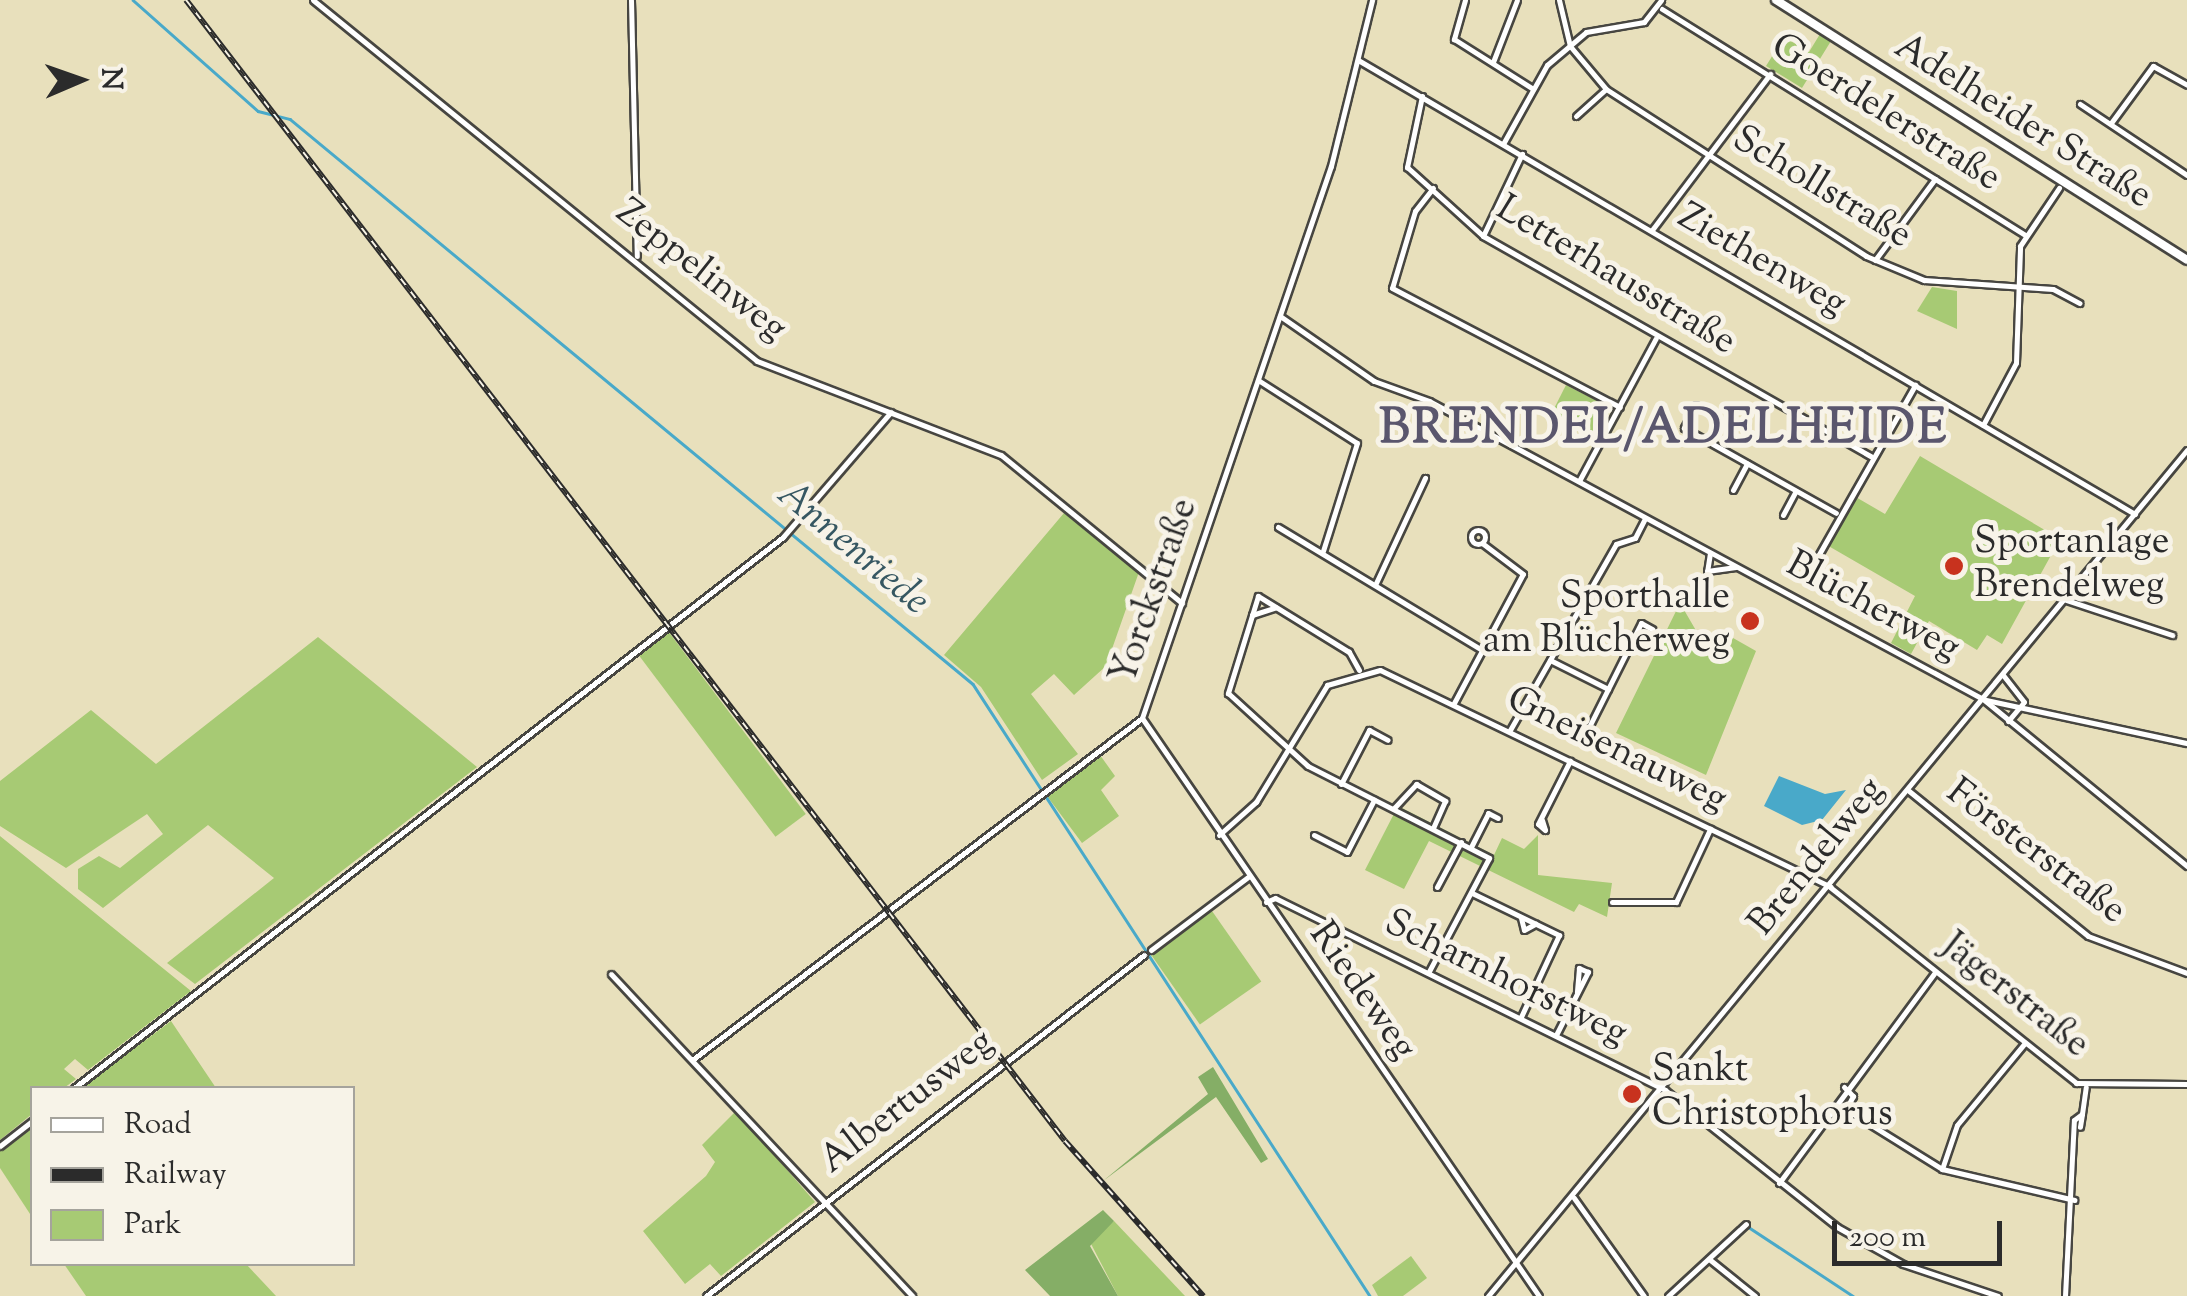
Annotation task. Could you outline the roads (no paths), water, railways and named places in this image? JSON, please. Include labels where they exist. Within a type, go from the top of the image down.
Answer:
[{"type":"main road","name":"Adelheider Straße","points":[[1776,0],[2062,185],[2187,260]]},
{"type":"street","name":"Zeppelinweg","points":[[313,0],[637,256],[757,361],[1001,454],[1182,602]]},
{"type":"street","points":[[630,0],[637,256]]},
{"type":"street","name":"Yorckstraße","points":[[692,1060],[1042,787],[1142,718],[1280,316],[1358,60],[1372,0]]},
{"type":"street","points":[[1465,0],[1452,35],[1534,89]]},
{"type":"street","points":[[1493,62],[1516,0]]},
{"type":"street","points":[[1559,0],[1570,46]]},
{"type":"street","points":[[1503,144],[1534,89],[1570,46],[1662,9],[1660,0]]},
{"type":"street","name":"Goerdelerstraße","points":[[1662,9],[2026,236]]},
{"type":"street","name":"Schollstraße","points":[[1570,46],[1606,88],[1875,260],[1952,285],[2015,292],[2064,290],[2079,303]]},
{"type":"street","name":"Ziethenweg","points":[[1358,60],[2135,514]]},
{"type":"street","points":[[2111,123],[2153,66],[2187,85]]},
{"type":"street","points":[[1652,230],[1770,74]]},
{"type":"street","points":[[1588,126],[1579,118],[1606,88]]},
{"type":"street","name":"Letterhausstraße","points":[[1422,95],[1406,162],[1483,236],[1870,456]]},
{"type":"street","points":[[2080,104],[2187,175]]},
{"type":"street","points":[[1483,236],[1522,154]]},
{"type":"street","points":[[1875,260],[1935,178]]},
{"type":"street","points":[[1983,425],[2016,363],[2015,292],[2026,236],[2062,185]]},
{"type":"street","points":[[1433,188],[1414,212],[1392,288],[1620,407]]},
{"type":"street","name":"Blücherweg","points":[[1280,316],[1374,381],[1579,481],[1982,699]]},
{"type":"street","points":[[1579,481],[1657,337]]},
{"type":"street","points":[[1258,380],[1357,444],[1324,552]]},
{"type":"street","points":[[1818,556],[1836,513],[1915,385]]},
{"type":"street","points":[[1696,406],[1684,428],[1836,513]]},
{"type":"street","points":[[77,1086],[782,537],[892,412]]},
{"type":"street","name":"Brendelweg","points":[[1488,1296],[1519,1266],[1665,1090],[2187,450]]},
{"type":"street","points":[[1732,490],[1747,464]]},
{"type":"street","points":[[1376,583],[1426,478]]},
{"type":"street","points":[[1783,515],[1796,491]]},
{"type":"street","points":[[1510,730],[1616,544],[1635,538],[1646,518]]},
{"type":"street","points":[[1278,527],[1482,650]]},
{"type":"street","points":[[1454,703],[1523,574],[1482,543]]},
{"type":"street","name":"Blücherweg","points":[[1710,553],[1708,571],[1736,566]]},
{"type":"street","points":[[1219,834],[1247,814],[1288,748],[1327,685],[1359,670],[1348,652],[1258,596],[1228,693],[1288,748],[1342,784],[1489,858],[1428,973]]},
{"type":"street","points":[[2066,600],[2172,635]]},
{"type":"street","points":[[1252,614],[1276,607]]},
{"type":"street","points":[[1590,724],[1641,623],[1652,629]]},
{"type":"street","points":[[1550,660],[1608,689]]},
{"type":"street","name":"Gneisenauweg","points":[[1359,670],[1398,676],[1830,886]]},
{"type":"street","points":[[2003,674],[2024,702]]},
{"type":"street","points":[[1982,699],[2024,702],[2187,743]]},
{"type":"street","points":[[1982,699],[2187,866]]},
{"type":"street","points":[[2008,721],[2024,702]]},
{"type":"street","name":"Riedeweg","points":[[1142,718],[1539,1296]]},
{"type":"street","points":[[1342,784],[1369,730],[1388,740]]},
{"type":"street","points":[[1542,820],[1571,760]]},
{"type":"street","points":[[1394,808],[1404,786],[1416,784],[1444,801],[1433,828]]},
{"type":"street","name":"Försterstraße","points":[[1909,791],[2088,936],[2187,973]]},
{"type":"street","points":[[1314,835],[1347,852],[1374,800]]},
{"type":"street","points":[[1471,847],[1488,813],[1498,818]]},
{"type":"street","points":[[1612,902],[1676,902],[1710,828]]},
{"type":"street","points":[[1436,887],[1461,842]]},
{"type":"street","points":[[1151,950],[1248,876]]},
{"type":"street","name":"Jägerstraße","points":[[1830,886],[2024,1044],[2086,1086],[2187,1084]]},
{"type":"street","points":[[1472,893],[1560,935],[1520,1018]]},
{"type":"street","name":"Scharnhorstweg","points":[[1266,902],[1275,898],[1665,1090],[1779,1183],[1903,1264],[1976,1293],[1998,1296]]},
{"type":"street","name":"Albertusweg","points":[[706,1296],[1144,955]]},
{"type":"street","points":[[1936,972],[1835,1099],[1942,1170],[2074,1200]]},
{"type":"street","points":[[611,974],[912,1296]]},
{"type":"street","points":[[1556,1035],[1577,992]]},
{"type":"street","points":[[1942,1170],[1957,1125],[2024,1044]]},
{"type":"street","points":[[1779,1183],[1852,1096],[1843,1086]]},
{"type":"street","points":[[2064,1296],[2086,1086]]},
{"type":"street","points":[[0,1146],[30,1123]]},
{"type":"street","points":[[1574,1198],[1644,1296]]},
{"type":"street","points":[[1668,1296],[1746,1224]]},
{"type":"street","points":[[1709,1259],[1755,1296]]},
{"type":"water","points":[[1779,776],[1825,794],[1846,790],[1822,820],[1802,825],[1764,806]]},
{"type":"waterway","name":"Annenriede","points":[[133,0],[258,111],[290,119],[973,684],[1370,1296]]},
{"type":"waterway","points":[[1747,1226],[1853,1296]]},
{"type":"railway","points":[[186,0],[1065,1141],[1203,1296]]},
{"type":"place","name":"Sportanlage Brendelweg","points":[[1954,566]]},
{"type":"place","name":"Sporthalle am Blücherweg","points":[[1750,621]]},
{"type":"place","name":"Sankt Christophorus","points":[[1632,1094]]},
{"type":"district","name":"BRENDEL/ADELHEIDE","points":[[1664,431]]}]
